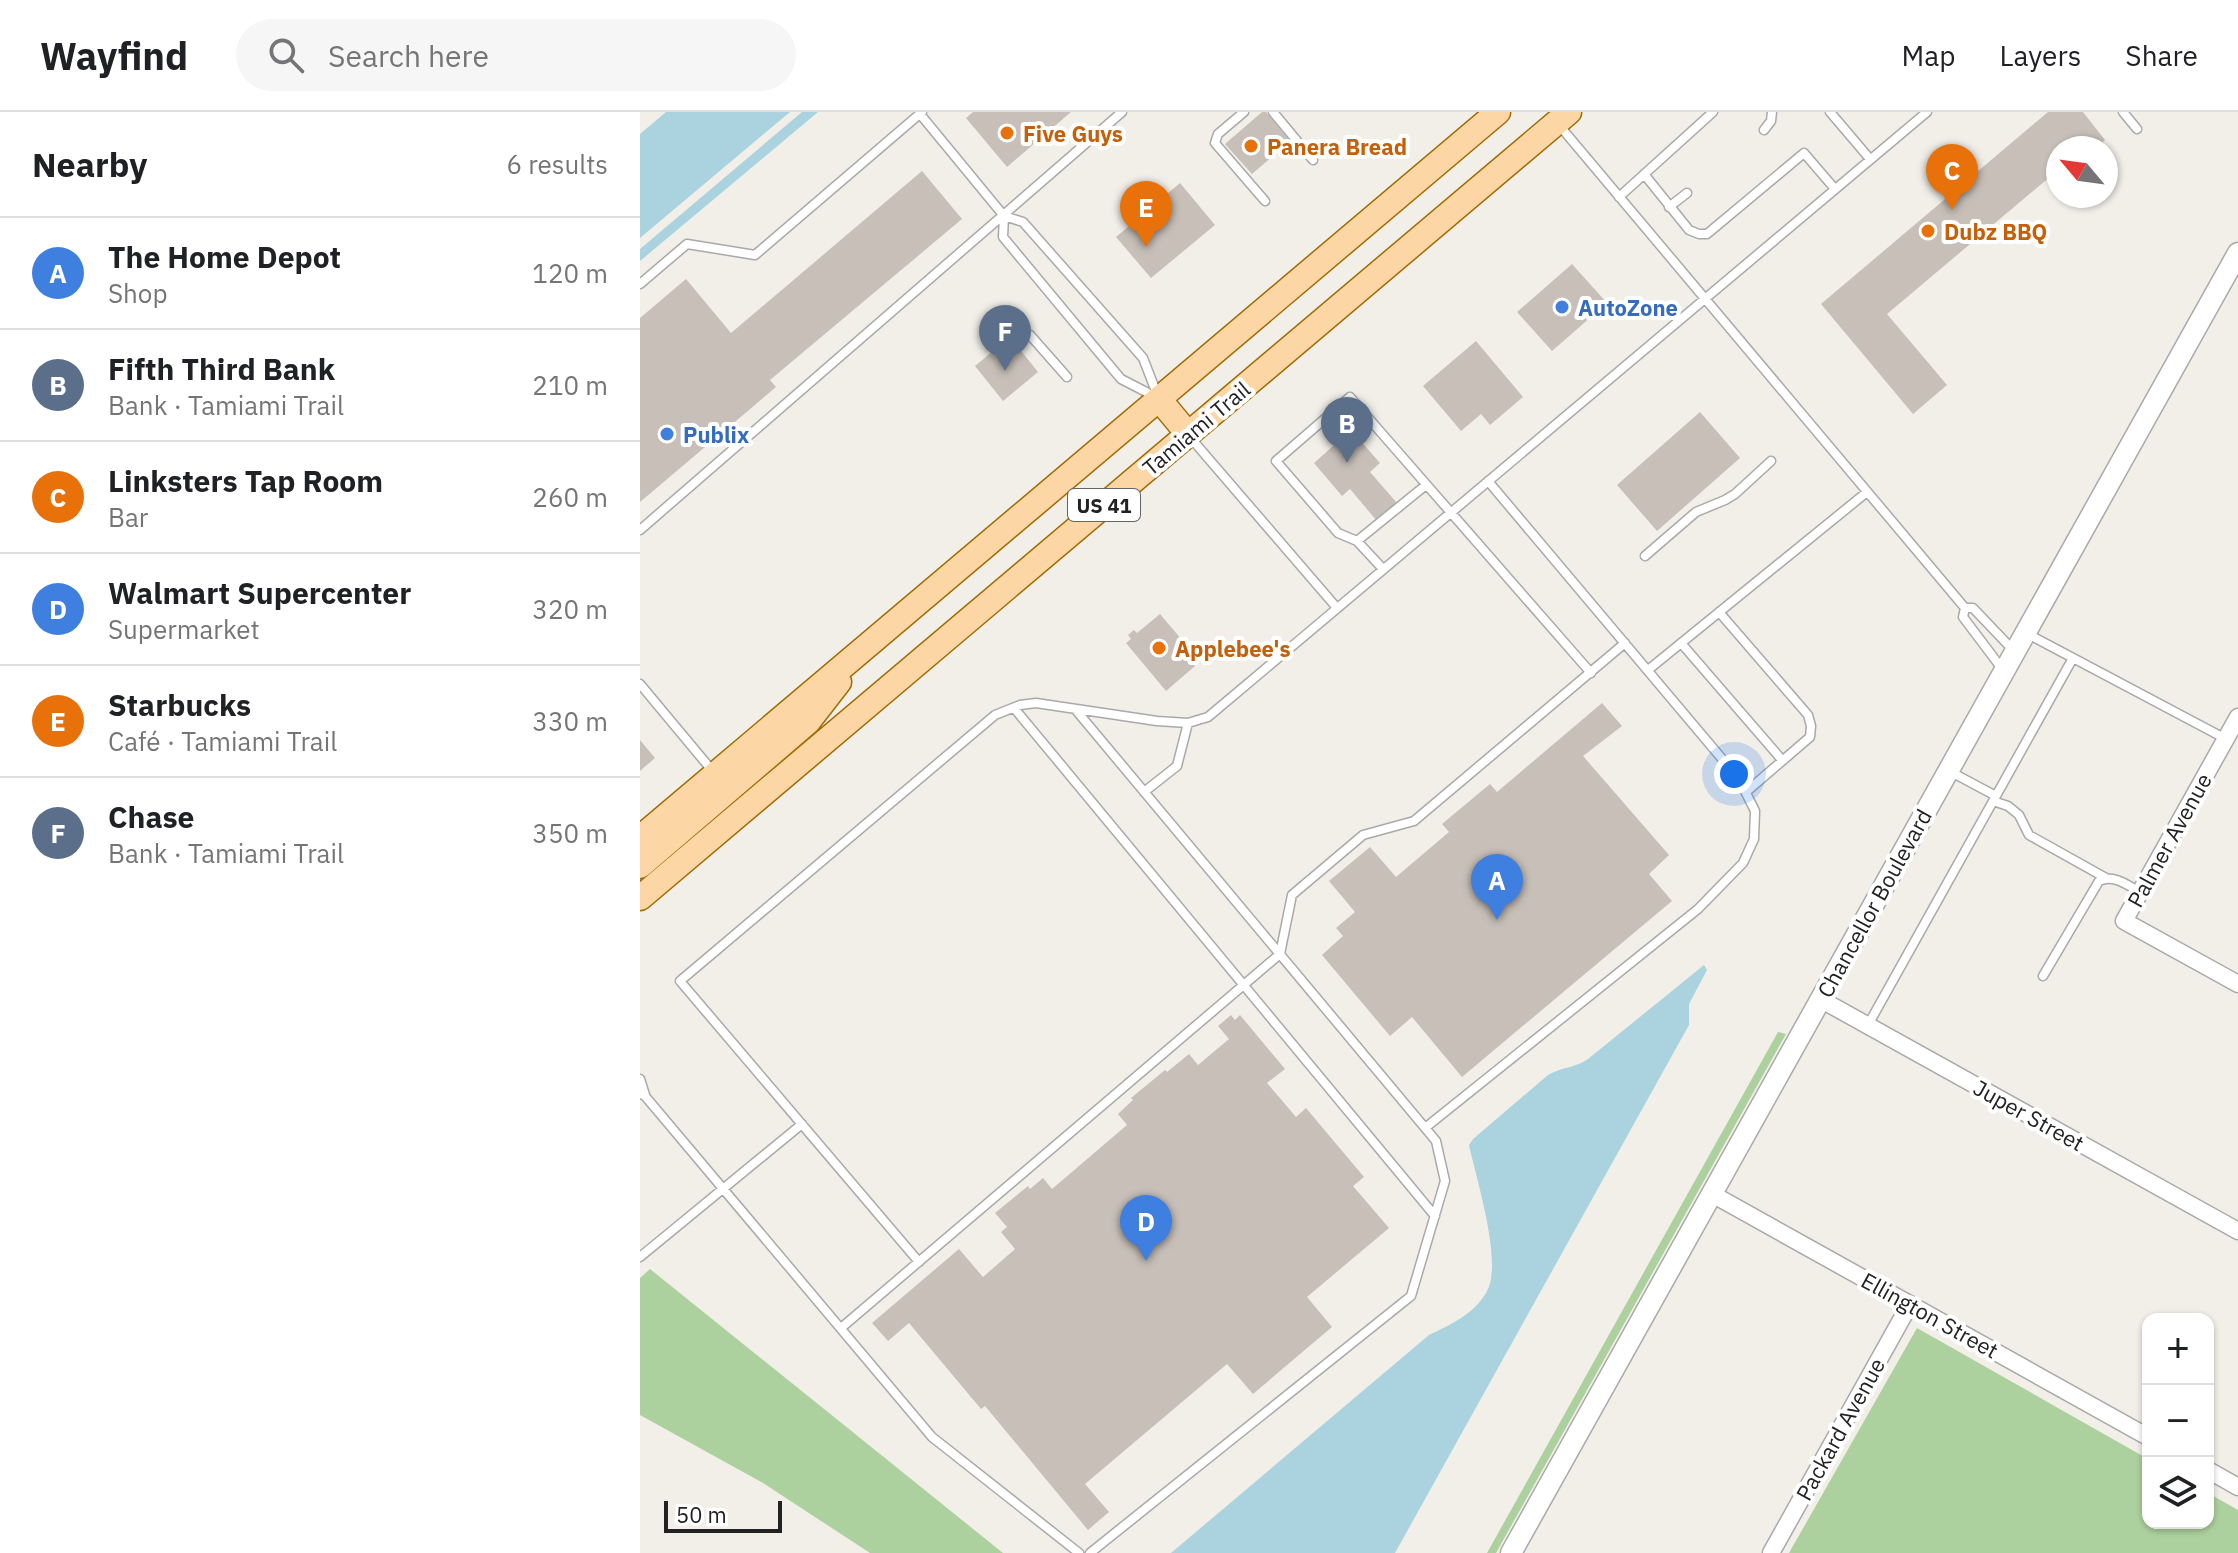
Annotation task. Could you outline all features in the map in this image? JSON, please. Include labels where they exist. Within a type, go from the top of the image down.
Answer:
[{"type":"main road","name":"Tamiami Trail","points":[[640,838],[1498,112]]},
{"type":"main road","name":"Tamiami Trail","points":[[640,898],[1494,175],[1528,131],[1559,115]]},
{"type":"main road","points":[[1159,399],[1188,434]]},
{"type":"main road","points":[[640,866],[808,722],[871,642]]},
{"type":"street","name":"Chancellor Boulevard","points":[[1511,1553],[2238,253]]},
{"type":"street","name":"Palmer Avenue","points":[[2238,717],[2231,736],[2124,921],[2238,984]]},
{"type":"street","name":"Juper Street","points":[[1820,999],[2238,1231]]},
{"type":"street","name":"Ellington Street","points":[[1712,1194],[2142,1434]]},
{"type":"street","name":"Packard Avenue","points":[[1771,1553],[1910,1304]]},
{"type":"street","points":[[2214,1473],[2238,1487]]},
{"type":"lane","points":[[640,530],[1122,112]]},
{"type":"lane","points":[[1244,112],[1218,134],[1215,143],[1265,201]]},
{"type":"lane","points":[[1273,112],[1313,160]]},
{"type":"lane","points":[[1619,197],[1713,112]]},
{"type":"lane","points":[[1764,130],[1771,121],[1772,112]]},
{"type":"lane","points":[[1830,112],[1870,159]]},
{"type":"lane","points":[[919,1262],[680,981],[995,715],[1036,703],[1157,721],[1188,723],[1208,717],[1927,112]]},
{"type":"lane","points":[[2123,112],[2137,129]]},
{"type":"lane","points":[[640,284],[687,244],[755,255],[921,113],[1004,216],[1023,222],[1143,358],[1159,399]]},
{"type":"lane","points":[[1559,115],[1619,197],[1965,608],[1973,608],[2015,651]]},
{"type":"lane","points":[[1644,174],[1689,230],[1699,234],[1707,234],[1804,153],[1835,189]]},
{"type":"lane","points":[[1669,207],[1687,193]]},
{"type":"lane","points":[[1004,216],[1003,237],[1121,379],[1159,399]]},
{"type":"lane","points":[[1009,311],[1021,324]]},
{"type":"lane","points":[[1030,335],[1067,377]]},
{"type":"lane","points":[[1383,569],[1357,541],[1338,533],[1276,461],[1350,397],[1591,673]]},
{"type":"lane","points":[[1188,434],[1337,608]]},
{"type":"lane","points":[[1645,556],[1696,512],[1735,494],[1771,461]]},
{"type":"lane","points":[[1425,1128],[1698,909],[1743,863],[1754,839],[1755,811],[1739,779],[1488,481]]},
{"type":"lane","points":[[1357,541],[1426,485]]},
{"type":"lane","points":[[1648,670],[1867,492]]},
{"type":"lane","points":[[1965,608],[1963,617],[2004,671]]},
{"type":"lane","points":[[1719,612],[1808,715],[1811,726],[1810,737],[1746,792]]},
{"type":"lane","points":[[2026,632],[2231,736]]},
{"type":"lane","points":[[841,1328],[1280,954],[1292,895],[1363,835],[1414,821],[1625,643]]},
{"type":"lane","points":[[1681,643],[1782,760]]},
{"type":"lane","points":[[1868,1025],[2073,658]]},
{"type":"lane","points":[[640,684],[715,774]]},
{"type":"lane","points":[[1014,708],[1435,1216]]},
{"type":"lane","points":[[1075,709],[1436,1141],[1445,1181],[1411,1296],[1090,1553]]},
{"type":"lane","points":[[1144,792],[1177,766],[1188,723]]},
{"type":"lane","points":[[1948,770],[2008,806],[2019,815],[2029,835],[2106,878]]},
{"type":"lane","points":[[2043,976],[2099,881],[2114,878],[2140,892]]},
{"type":"lane","points":[[640,1079],[643,1094],[932,1437],[1079,1553]]},
{"type":"lane","points":[[640,1257],[802,1124]]},
{"type":"green space","points":[[1778,1032],[1786,1034],[1496,1553],[1487,1553]]},
{"type":"green space","points":[[650,1269],[1003,1553],[870,1553],[763,1483],[640,1415],[640,1278]]},
{"type":"green space","points":[[1917,1328],[2142,1456],[2142,1529],[2214,1529],[2214,1496],[2238,1510],[2238,1553],[1789,1553]]},
{"type":"water","points":[[666,112],[790,112],[640,238],[640,134]]},
{"type":"water","points":[[802,112],[818,112],[640,261],[640,249]]},
{"type":"water","points":[[1704,965],[1707,970],[1689,1004],[1689,1025],[1395,1553],[1171,1553],[1429,1335],[1462,1318],[1476,1306],[1487,1291],[1492,1261],[1487,1220],[1469,1145],[1473,1139],[1548,1075],[1588,1059]]},
{"type":"building","points":[[973,112],[1071,112],[1007,167],[966,118]]},
{"type":"building","points":[[1262,112],[1266,112],[1290,141],[1252,174],[1225,144]]},
{"type":"building","points":[[2048,112],[2083,112],[2102,136],[2046,136],[2046,180],[1887,314],[1947,385],[1913,414],[1821,304]]},
{"type":"building","points":[[922,171],[962,219],[770,380],[776,387],[640,502],[640,318],[686,279],[731,333]]},
{"type":"building","points":[[1180,183],[1215,225],[1151,278],[1116,237]]},
{"type":"building","name":"AutoZone","points":[[1572,264],[1607,303],[1552,351],[1517,312]]},
{"type":"building","points":[[1010,337],[1038,372],[1003,401],[975,366]]},
{"type":"building","points":[[1476,341],[1523,397],[1490,425],[1481,414],[1461,431],[1423,386]]},
{"type":"building","points":[[1700,412],[1740,458],[1657,531],[1617,485]]},
{"type":"building","points":[[1351,430],[1380,463],[1370,472],[1397,503],[1377,521],[1350,489],[1342,496],[1314,463]]},
{"type":"building","name":"Applebee's","points":[[1160,614],[1193,653],[1188,657],[1195,666],[1166,691],[1126,643],[1131,639],[1128,635],[1134,630],[1137,633]]},
{"type":"building","points":[[1602,703],[1622,726],[1583,756],[1669,855],[1649,874],[1672,901],[1462,1077],[1412,1017],[1390,1036],[1322,955],[1343,936],[1336,928],[1355,912],[1329,881],[1370,847],[1396,877],[1449,832],[1442,824],[1490,784],[1497,792]]},
{"type":"building","points":[[640,740],[655,758],[640,771]]},
{"type":"building","points":[[1231,1015],[1235,1020],[1240,1015],[1285,1069],[1267,1083],[1296,1117],[1306,1108],[1364,1177],[1353,1186],[1389,1228],[1307,1297],[1332,1327],[1253,1394],[1227,1364],[1085,1484],[1109,1512],[1088,1530],[985,1406],[981,1409],[909,1323],[888,1341],[872,1323],[959,1249],[983,1277],[1015,1249],[1001,1232],[1007,1227],[995,1213],[1043,1178],[1052,1189],[1127,1125],[1118,1114],[1133,1100],[1131,1098],[1189,1054],[1198,1065],[1229,1039],[1218,1026]]},
{"type":"place","name":"Five Guys","points":[[1007,133]]},
{"type":"place","name":"Panera Bread","points":[[1251,146]]},
{"type":"place","name":"Linksters Tap Room","points":[[1952,210]]},
{"type":"place","name":"Dubz BBQ","points":[[1928,231]]},
{"type":"place","name":"Starbucks","points":[[1146,247]]},
{"type":"place","name":"AutoZone","points":[[1562,307]]},
{"type":"place","name":"Chase","points":[[1005,371]]},
{"type":"place","name":"Publix","points":[[667,434]]},
{"type":"place","name":"Fifth Third Bank","points":[[1347,463]]},
{"type":"place","name":"Applebee's","points":[[1159,648]]},
{"type":"place","name":"The Home Depot","points":[[1497,920]]},
{"type":"place","name":"Walmart Supercenter","points":[[1146,1261]]}]
